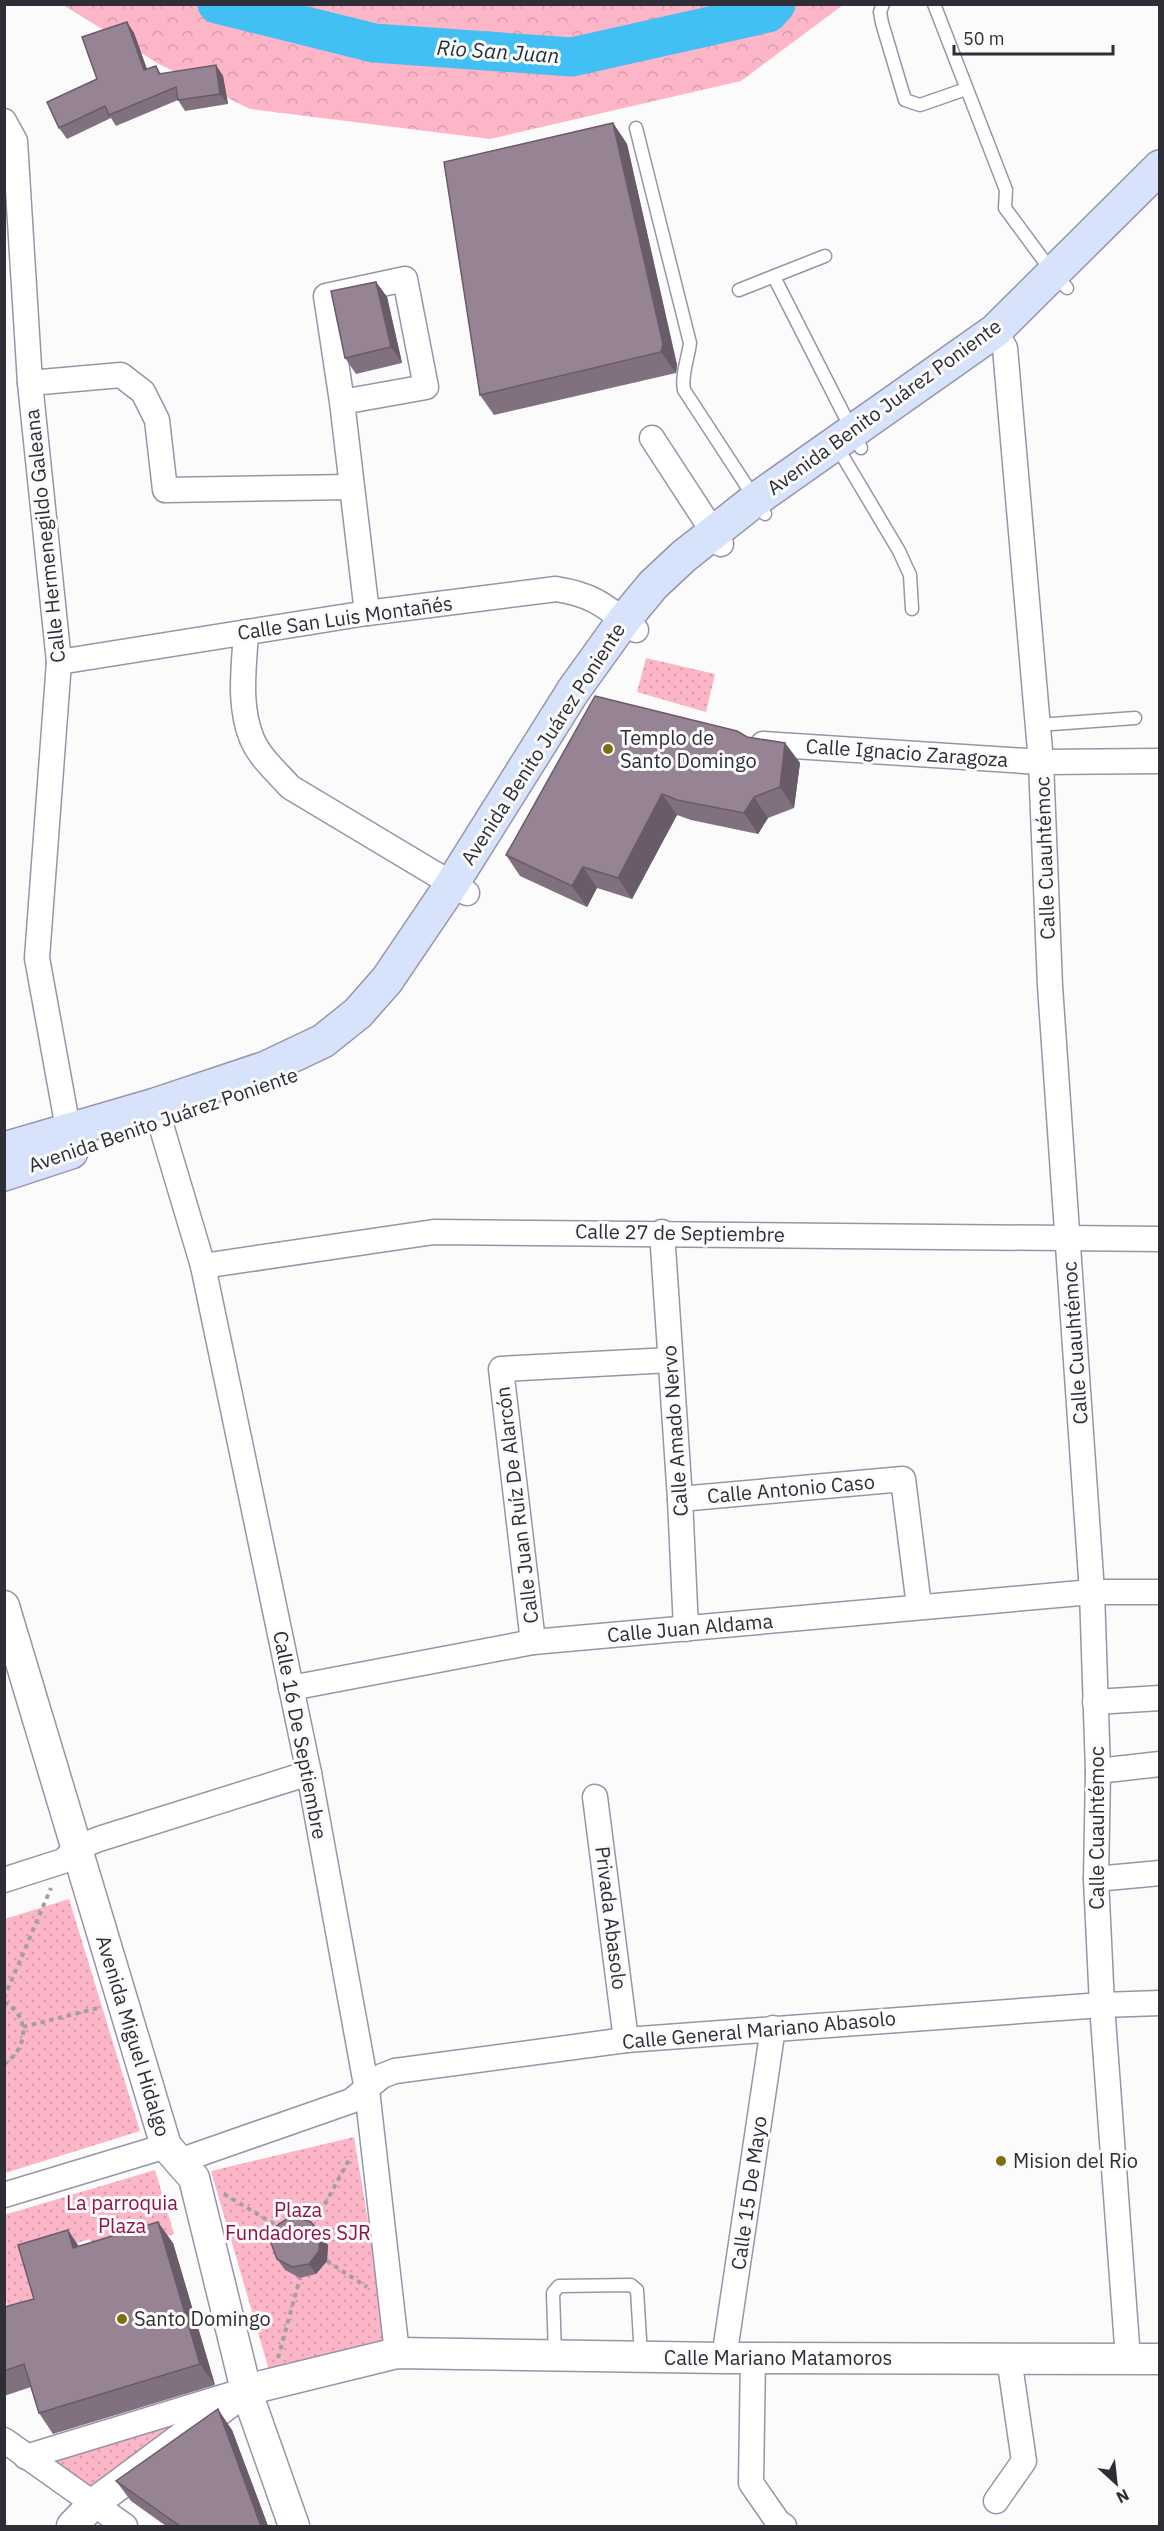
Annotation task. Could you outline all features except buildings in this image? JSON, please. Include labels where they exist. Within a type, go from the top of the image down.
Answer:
[{"type":"main road","name":"Avenida Benito Juárez Poniente","points":[[1060,281],[1160,167]]},
{"type":"main road","name":"Avenida Benito Juárez Poniente","points":[[4,1149],[70,1141],[273,1085],[333,1058],[375,1026],[404,994],[460,888],[589,697],[630,625],[667,594],[717,538],[1000,339],[1060,281],[1160,197]]},
{"type":"main road","name":"Avenida Benito Juárez Poniente","points":[[4,1174],[70,1141]]},
{"type":"street","name":"Calle Hermenegildo Galeana","points":[[4,121],[15,141],[30,383],[60,662],[37,958],[70,1141]]},
{"type":"street","points":[[342,402],[426,387],[405,279],[326,296],[342,402],[367,613]]},
{"type":"street","name":"Calle Cuauhtémoc","points":[[1000,339],[1041,762],[1050,986],[1092,1592],[1098,1771],[1096,1880],[1102,2005],[1128,2359]]},
{"type":"street","points":[[30,383],[121,375],[143,392],[157,420],[165,490],[351,487]]},
{"type":"street","points":[[652,438],[717,538]]},
{"type":"street","name":"Calle San Luis Montañés","points":[[60,662],[367,613],[556,589],[579,592],[599,601],[630,625]]},
{"type":"street","points":[[246,632],[243,706],[252,740],[267,762],[290,787],[460,888]]},
{"type":"street","name":"Calle Ignacio Zaragoza","points":[[763,744],[1041,762],[1160,761]]},
{"type":"street","name":"Calle 16 De Septiembre","points":[[158,1115],[203,1266],[309,1773],[367,2090],[397,2353]]},
{"type":"street","name":"Calle 27 de Septiembre","points":[[203,1266],[434,1232],[662,1232],[1160,1239]]},
{"type":"street","name":"Calle Amado Nervo","points":[[662,1232],[680,1499],[686,1629]]},
{"type":"street","name":"Calle Juan Ruíz De Alarcón","points":[[533,1642],[501,1369],[670,1360]]},
{"type":"street","name":"Calle Antonio Caso","points":[[680,1499],[903,1479],[919,1606]]},
{"type":"street","name":"Calle Juan Aldama","points":[[291,1688],[533,1642],[1092,1592],[1160,1592]]},
{"type":"street","name":"Avenida Miguel Hidalgo","points":[[4,1606],[70,1855],[258,2387],[294,2526]]},
{"type":"street","points":[[1095,1702],[1160,1698]]},
{"type":"street","points":[[1098,1771],[1160,1764]]},
{"type":"street","points":[[4,1880],[70,1855],[99,1839],[309,1773]]},
{"type":"street","name":"Privada Abasolo","points":[[595,1797],[626,2040]]},
{"type":"street","points":[[1096,1880],[1160,1873]]},
{"type":"street","name":"Calle General Mariano Abasolo","points":[[4,2195],[180,2162],[351,2101],[382,2076],[395,2070],[626,2040],[1102,2005],[1160,2004]]},
{"type":"street","name":"Calle 15 De Mayo","points":[[773,2028],[739,2358],[751,2483],[778,2525]]},
{"type":"street","name":"Calle Mariano Matamoros","points":[[258,2387],[397,2353],[739,2358],[1160,2359]]},
{"type":"street","points":[[996,2501],[1024,2461],[1009,2358]]},
{"type":"street","points":[[26,2457],[258,2387]]},
{"type":"street","points":[[72,2526],[93,2504],[258,2387]]},
{"type":"street","points":[[4,2440],[125,2526]]},
{"type":"lane","points":[[883,4],[880,12],[882,23],[905,100],[920,105],[966,89]]},
{"type":"lane","points":[[934,4],[1006,190],[1005,208],[1060,281]]},
{"type":"lane","points":[[636,128],[690,343],[688,362],[682,379],[684,390],[760,507]]},
{"type":"lane","points":[[739,290],[825,256]]},
{"type":"lane","points":[[774,277],[848,446],[910,575],[912,609]]},
{"type":"lane","points":[[1038,725],[1135,718]]},
{"type":"lane","points":[[555,2356],[553,2293],[559,2286],[631,2285],[638,2290],[641,2357]]},
{"type":"path","points":[[4,2064],[19,2051],[23,2039],[23,2027],[19,2015],[4,2000],[70,1855]]},
{"type":"path","points":[[23,2027],[122,2002]]},
{"type":"path","points":[[311,2229],[371,2119]]},
{"type":"path","points":[[180,2162],[288,2232]]},
{"type":"path","points":[[327,2261],[392,2303]]},
{"type":"path","points":[[258,2387],[300,2277]]},
{"type":"green space","points":[[63,5],[843,5],[741,81],[490,139],[250,109],[159,64]]},
{"type":"green space","points":[[646,658],[715,674],[706,712],[637,692]]},
{"type":"green space","points":[[69,1899],[140,2131],[5,2173],[5,1919]]},
{"type":"green space","name":"Plaza Fundadores SJR","points":[[354,2137],[389,2347],[271,2377],[211,2171]]},
{"type":"green space","name":"La parroquia Plaza","points":[[155,2170],[174,2234],[95,2257],[90,2239],[24,2259],[39,2312],[12,2320],[5,2298],[4,2215]]},
{"type":"green space","points":[[191,2413],[88,2489],[41,2458]]},
{"type":"waterway","name":"Rio San Juan","points":[[217,4],[374,43],[572,57],[768,13],[776,4]]},
{"type":"place","name":"Templo de Santo Domingo","points":[[608,749]]},
{"type":"place","name":"Mision del Rio","points":[[1001,2161]]},
{"type":"place","name":"Santo Domingo","points":[[122,2319]]}]
